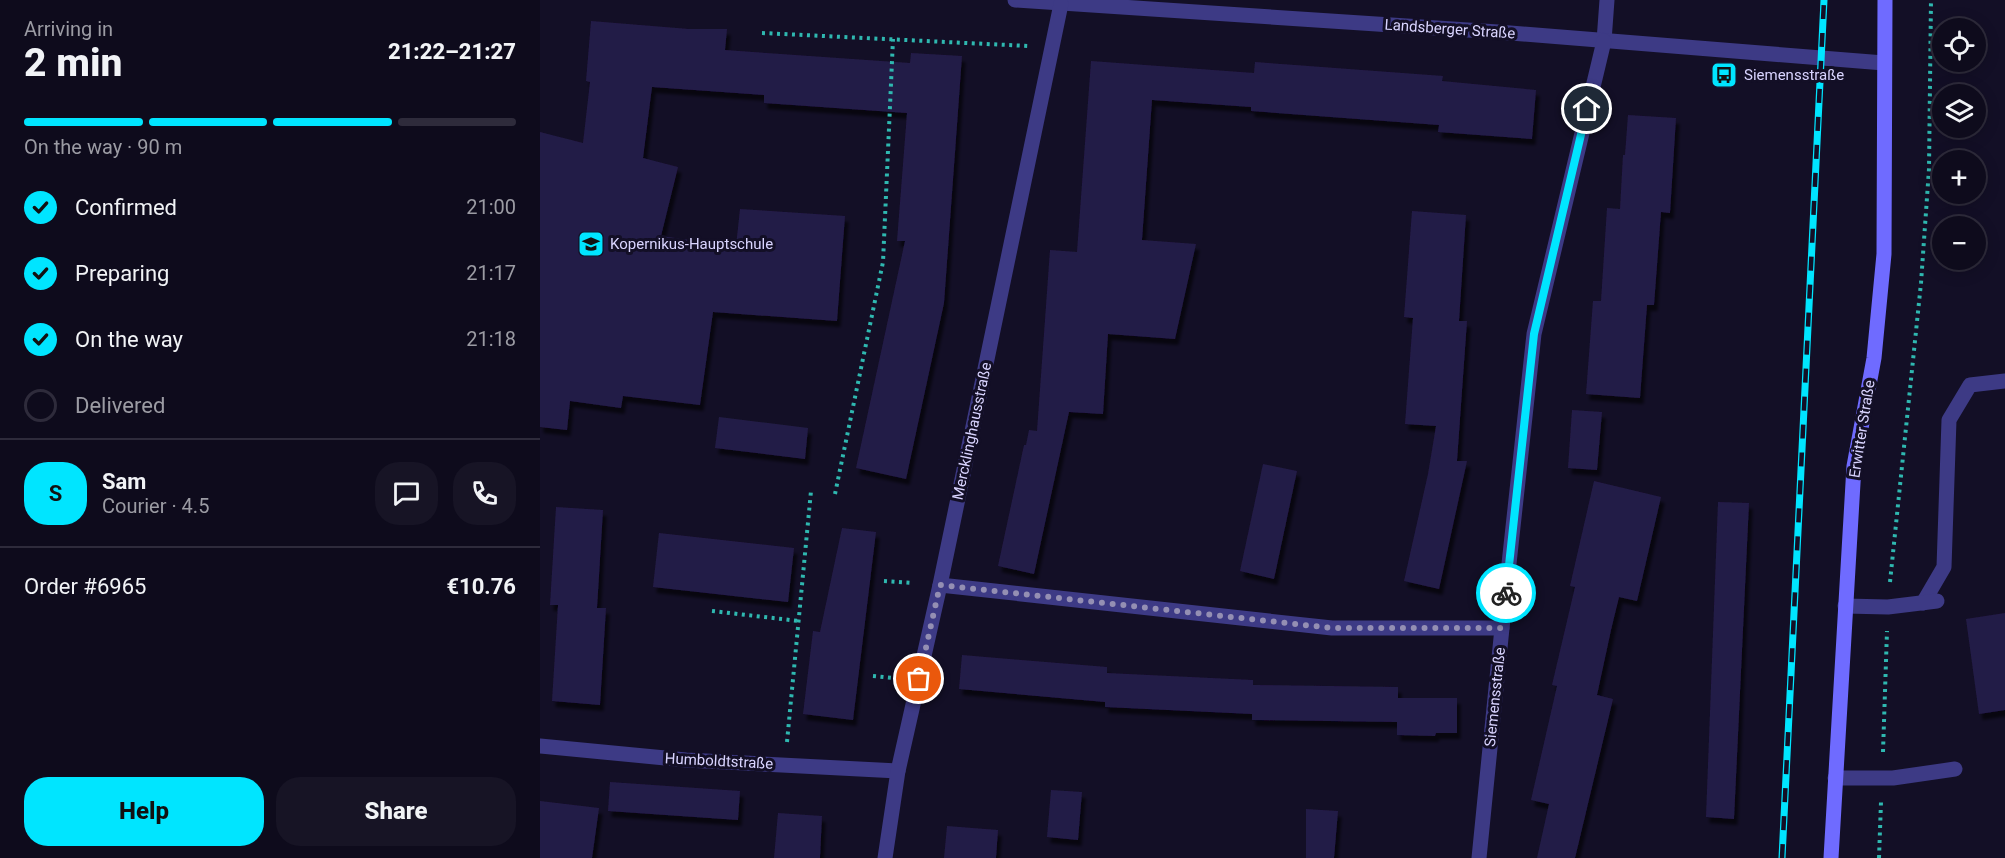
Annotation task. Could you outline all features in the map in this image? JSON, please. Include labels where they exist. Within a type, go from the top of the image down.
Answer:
[{"type":"main road","name":"Erwitter Straße","points":[[1831,858],[1854,466],[1874,358],[1884,254],[1885,0]]},
{"type":"street","name":"Landsberger Straße","points":[[1015,0],[1061,4],[1110,4],[1498,32],[1884,63]]},
{"type":"street","name":"Siemensstraße","points":[[1479,858],[1534,334],[1604,41],[1607,0]]},
{"type":"street","name":"Mercklinghausstraße","points":[[885,858],[898,771],[940,585],[1061,4]]},
{"type":"street","points":[[1845,606],[1888,607],[1930,602],[1944,567],[1949,420],[1970,385],[2005,381]]},
{"type":"street","points":[[940,585],[1332,628],[1502,628]]},
{"type":"street","name":"Humboldtstraße","points":[[540,746],[687,760],[898,771]]},
{"type":"street","points":[[1835,778],[1882,778],[1955,769]]},
{"type":"path","points":[[1879,858],[1888,607],[1929,169],[1931,0]]},
{"type":"path","points":[[762,33],[1053,47]]},
{"type":"path","points":[[835,494],[883,262],[893,39]]},
{"type":"path","points":[[785,765],[811,491]]},
{"type":"path","points":[[712,610],[799,621]]},
{"type":"building","points":[[591,21],[689,29],[727,29],[725,50],[910,63],[911,53],[962,56],[944,303],[906,479],[856,468],[905,241],[897,241],[907,113],[764,103],[764,95],[652,87],[643,158],[678,167],[661,236],[736,246],[740,209],[845,216],[837,321],[713,312],[700,405],[623,396],[621,408],[570,401],[567,430],[540,427],[540,132],[583,143],[590,82],[586,81]]},
{"type":"building","points":[[1091,61],[1254,73],[1255,62],[1443,76],[1442,81],[1536,90],[1532,139],[1438,132],[1439,125],[1251,111],[1251,107],[1152,100],[1142,240],[1196,244],[1175,339],[1108,334],[1103,414],[1069,412],[1034,574],[998,566],[1024,445],[1026,445],[1029,430],[1037,431],[1050,250],[1077,252]]},
{"type":"building","points":[[1628,115],[1676,118],[1670,213],[1661,212],[1654,305],[1647,305],[1640,398],[1586,394],[1593,301],[1601,301],[1607,208],[1620,209]]},
{"type":"building","points":[[1412,211],[1466,215],[1459,321],[1467,321],[1457,461],[1467,461],[1439,589],[1404,581],[1428,474],[1436,426],[1405,424],[1413,318],[1404,317]]},
{"type":"building","points":[[1572,410],[1602,412],[1597,470],[1568,468]]},
{"type":"building","points":[[719,417],[808,428],[805,459],[715,448]]},
{"type":"building","points":[[1263,464],[1297,471],[1274,579],[1240,571]]},
{"type":"building","points":[[1594,481],[1661,497],[1637,601],[1619,597],[1611,630],[1597,695],[1613,699],[1575,858],[1537,858],[1549,804],[1531,800],[1557,686],[1552,685],[1575,587],[1570,586]]},
{"type":"building","points":[[1718,502],[1749,503],[1734,819],[1706,817]]},
{"type":"building","points":[[556,507],[603,510],[597,608],[606,608],[600,705],[552,701],[558,605],[550,605]]},
{"type":"building","points":[[842,528],[876,532],[853,720],[803,714],[813,631],[820,632]]},
{"type":"building","points":[[659,533],[794,548],[788,602],[653,587]]},
{"type":"building","points":[[2005,613],[2005,710],[1979,714],[1966,619]]},
{"type":"building","points":[[962,655],[1107,667],[1107,673],[1253,680],[1253,685],[1398,687],[1398,698],[1457,698],[1457,733],[1436,733],[1435,736],[1397,735],[1397,722],[1252,720],[1252,714],[1105,707],[1105,702],[959,689]]},
{"type":"building","points":[[610,782],[740,791],[738,820],[608,811]]},
{"type":"building","points":[[1051,790],[1082,792],[1078,840],[1047,837]]},
{"type":"building","points":[[540,801],[599,808],[592,858],[540,858]]},
{"type":"building","points":[[1306,809],[1338,811],[1334,858],[1306,858]]},
{"type":"building","points":[[778,813],[822,816],[820,858],[774,858]]},
{"type":"building","points":[[947,826],[998,830],[996,858],[944,858]]},
{"type":"railway","points":[[1782,858],[1824,0]]},
{"type":"way so far","points":[[919,679],[940,585],[1332,628],[1502,628],[1506,593]]},
{"type":"place","name":"Siemensstraße","points":[[1724,75]]},
{"type":"place","name":"Kopernikus-Hauptschule","points":[[591,244]]},
{"type":"route","points":[[1506,593],[1534,334],[1587,109]]}]
